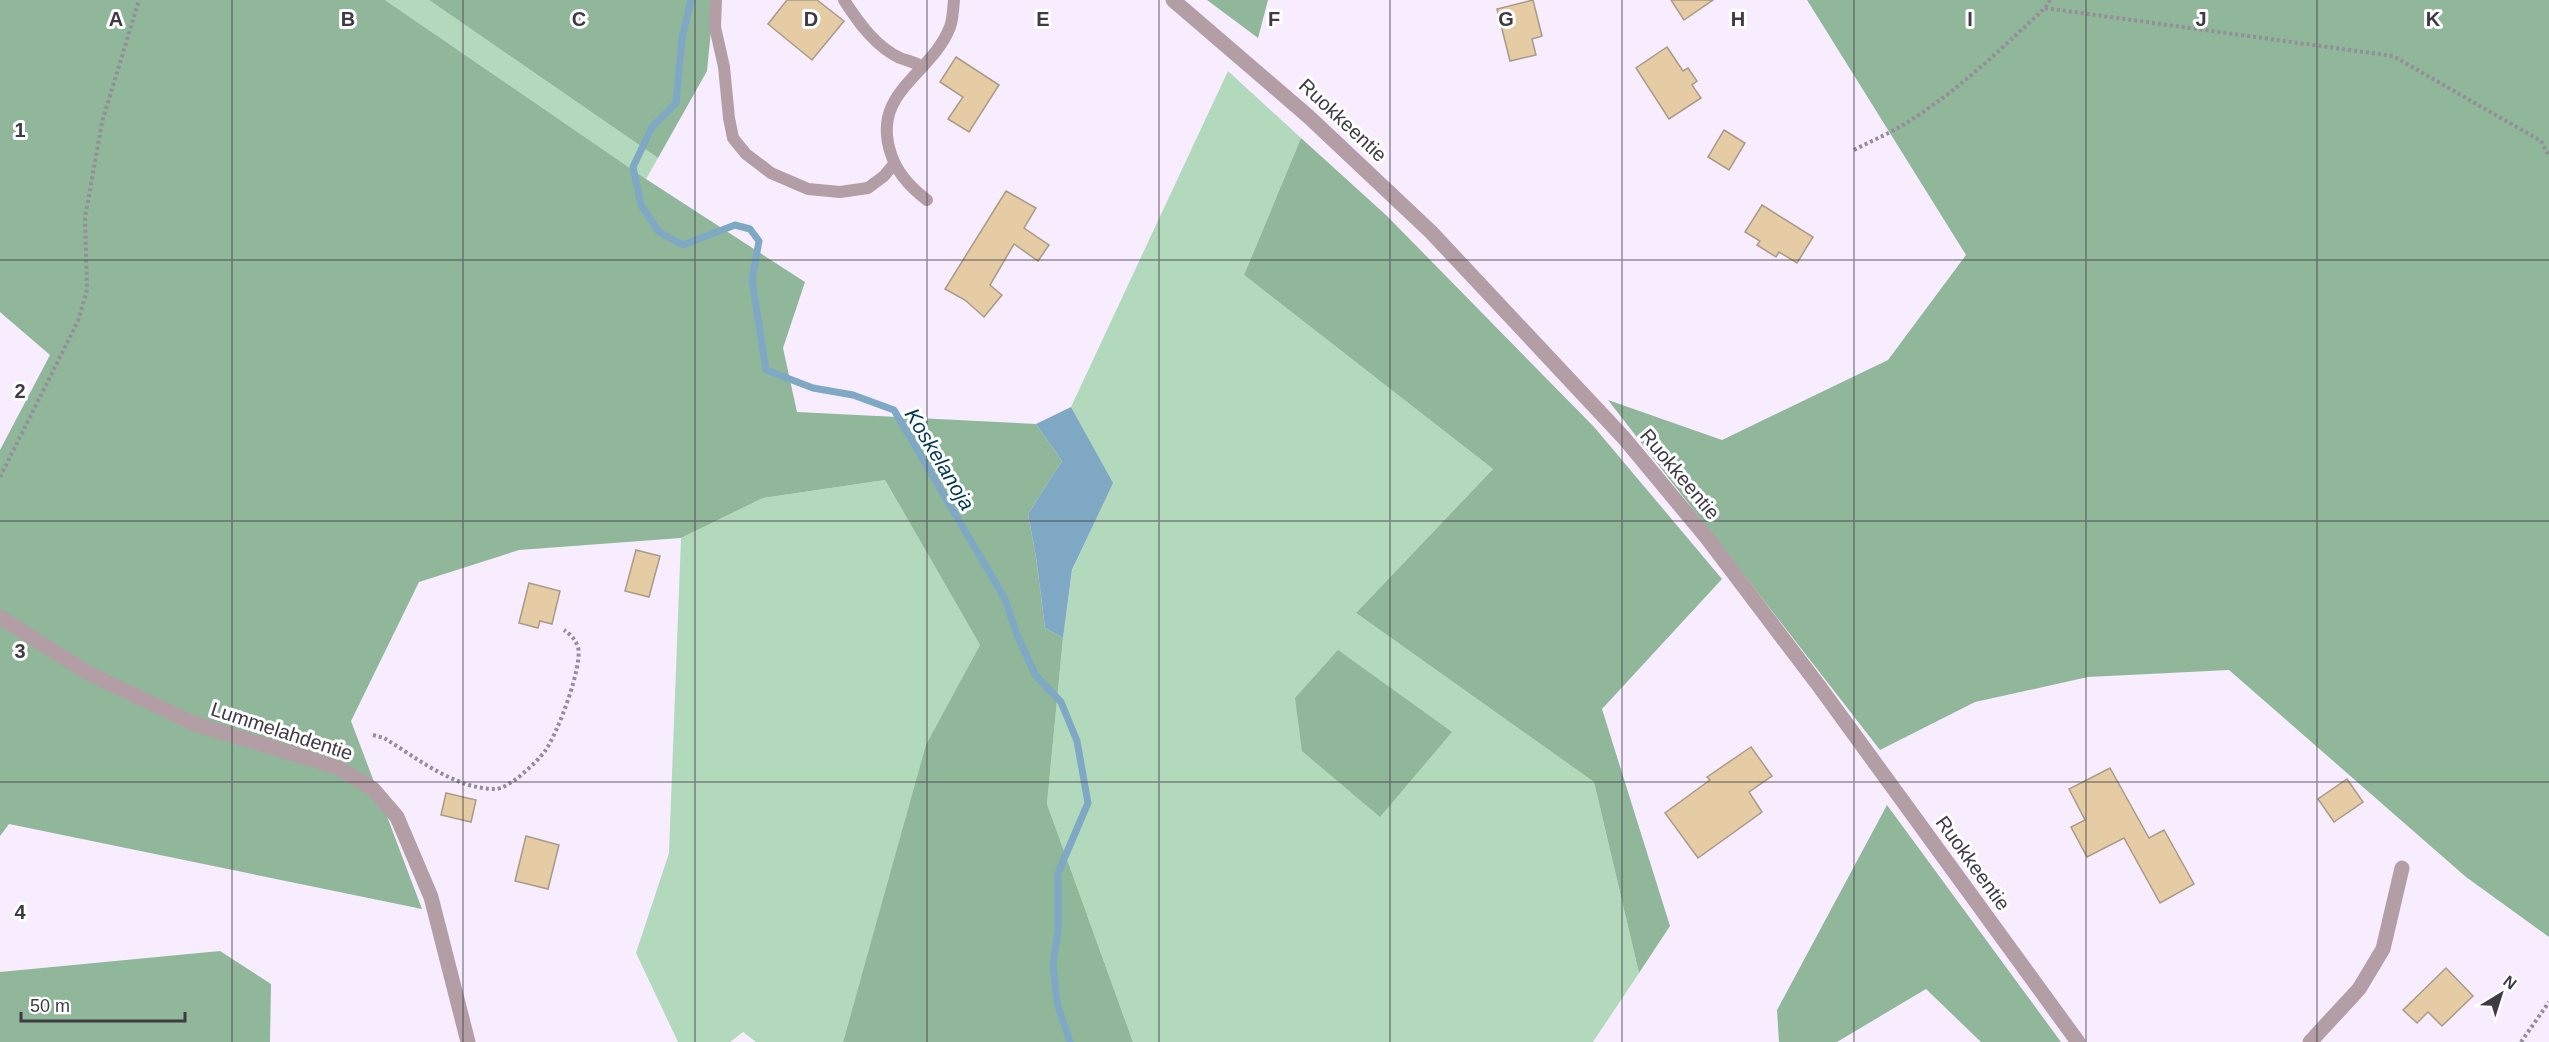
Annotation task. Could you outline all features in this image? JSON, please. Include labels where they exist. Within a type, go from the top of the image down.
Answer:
[{"type":"street","name":"Ruokkeentie","points":[[1173,0],[1309,117],[1431,232],[1624,438],[1707,538],[1819,686],[2078,1042]]},
{"type":"street","name":"Lummelahdentie","points":[[0,617],[88,673],[195,724],[337,767],[373,789],[397,817],[431,897],[468,1042]]},
{"type":"street","points":[[2310,1042],[2359,989],[2383,949],[2402,868]]},
{"type":"lane","points":[[716,0],[716,27],[724,67],[729,118],[733,138],[746,154],[771,173],[808,189],[840,192],[868,188],[884,176],[894,164]]},
{"type":"lane","points":[[844,0],[875,40],[899,57],[922,67]]},
{"type":"lane","points":[[927,200],[914,190],[894,164],[886,140],[886,118],[892,105],[941,44],[951,26],[954,0]]},
{"type":"path","points":[[0,477],[78,321],[87,290],[84,218],[94,164],[102,122],[139,0]]},
{"type":"path","points":[[1854,150],[1911,121],[1993,57],[2045,8],[2050,0]]},
{"type":"path","points":[[2045,8],[2393,56],[2541,141],[2549,156]]},
{"type":"path","points":[[373,735],[384,738],[469,786],[498,790],[520,776],[546,750],[573,687],[578,649],[572,635],[564,630]]},
{"type":"path","points":[[2521,1042],[2549,1002]]},
{"type":"green space","points":[[0,0],[385,0],[646,179],[805,282],[783,348],[797,412],[1036,424],[1062,461],[1028,514],[1045,628],[1063,638],[1047,804],[1133,1042],[843,1042],[926,745],[980,645],[885,480],[763,498],[681,538],[519,550],[419,582],[351,721],[422,909],[9,824],[0,836],[0,450],[50,355],[0,312]]},
{"type":"green space","points":[[385,0],[429,0],[658,158],[646,179]]},
{"type":"green space","points":[[429,0],[714,0],[707,71],[658,158]]},
{"type":"green space","points":[[1207,0],[1268,0],[1258,38]]},
{"type":"green space","points":[[1807,0],[2549,0],[2549,937],[2466,877],[2229,670],[2088,677],[1975,702],[1880,750],[1608,400],[1722,440],[1888,360],[1966,255]]},
{"type":"green space","points":[[1228,71],[1301,138],[1244,275],[1493,469],[1356,613],[1594,782],[1639,973],[1593,1042],[1133,1042],[1047,804],[1063,638],[1072,571],[1112,483],[1071,407]]},
{"type":"green space","points":[[1301,138],[1387,216],[1595,428],[1722,579],[1602,709],[1670,926],[1639,973],[1594,782],[1356,613],[1493,469],[1244,275]]},
{"type":"green space","points":[[885,480],[980,645],[927,745],[843,1042],[756,1042],[743,1032],[730,1042],[678,1042],[636,953],[669,853],[681,538],[763,498]]},
{"type":"green space","points":[[1338,650],[1452,732],[1380,817],[1302,751],[1295,698]]},
{"type":"green space","points":[[1887,805],[2061,1042],[1981,1042],[1926,989],[1837,1042],[1779,1042],[1777,1010]]},
{"type":"green space","points":[[220,951],[271,984],[270,1042],[0,1042],[0,972]]},
{"type":"water","points":[[1071,407],[1113,483],[1072,570],[1063,638],[1045,628],[1028,514],[1062,461],[1036,424]]},
{"type":"building","points":[[787,0],[817,0],[844,21],[812,60],[768,24]]},
{"type":"building","points":[[1533,0],[1542,36],[1532,39],[1536,55],[1510,61],[1497,9]]},
{"type":"building","points":[[1671,0],[1713,0],[1684,20]]},
{"type":"building","points":[[1667,47],[1683,71],[1688,68],[1697,81],[1692,85],[1701,98],[1669,119],[1636,68]]},
{"type":"building","points":[[956,57],[999,85],[969,132],[948,119],[963,97],[940,82]]},
{"type":"building","points":[[1724,130],[1745,143],[1729,170],[1708,157]]},
{"type":"building","points":[[1006,191],[1036,208],[1024,228],[1049,245],[1038,261],[1014,244],[990,285],[1002,295],[984,317],[965,300],[945,289]]},
{"type":"building","points":[[1762,205],[1813,237],[1797,263],[1779,252],[1776,257],[1757,245],[1760,241],[1745,232]]},
{"type":"building","points":[[636,550],[660,556],[649,597],[625,591]]},
{"type":"building","points":[[529,583],[560,591],[552,624],[540,621],[538,628],[519,623]]},
{"type":"building","points":[[1751,747],[1772,776],[1749,792],[1762,812],[1698,858],[1665,813],[1710,780],[1707,777]]},
{"type":"building","points":[[2110,768],[2149,838],[2164,830],[2194,884],[2160,903],[2124,838],[2087,857],[2071,827],[2085,820],[2069,789]]},
{"type":"building","points":[[2347,779],[2363,802],[2334,822],[2318,799]]},
{"type":"building","points":[[446,793],[476,800],[471,822],[441,815]]},
{"type":"building","points":[[526,836],[559,845],[548,889],[515,881]]},
{"type":"building","points":[[2446,968],[2473,996],[2442,1026],[2428,1012],[2417,1023],[2403,1010]]},
{"type":"waterway","name":"Koskelanoja","points":[[691,0],[682,38],[676,103],[652,127],[633,167],[641,205],[659,232],[683,245],[735,225],[750,229],[759,241],[752,280],[766,370],[813,388],[853,395],[894,410],[1005,599],[1017,635],[1036,676],[1061,702],[1077,741],[1088,803],[1058,873],[1058,931],[1053,964],[1057,1003],[1070,1042]]}]
